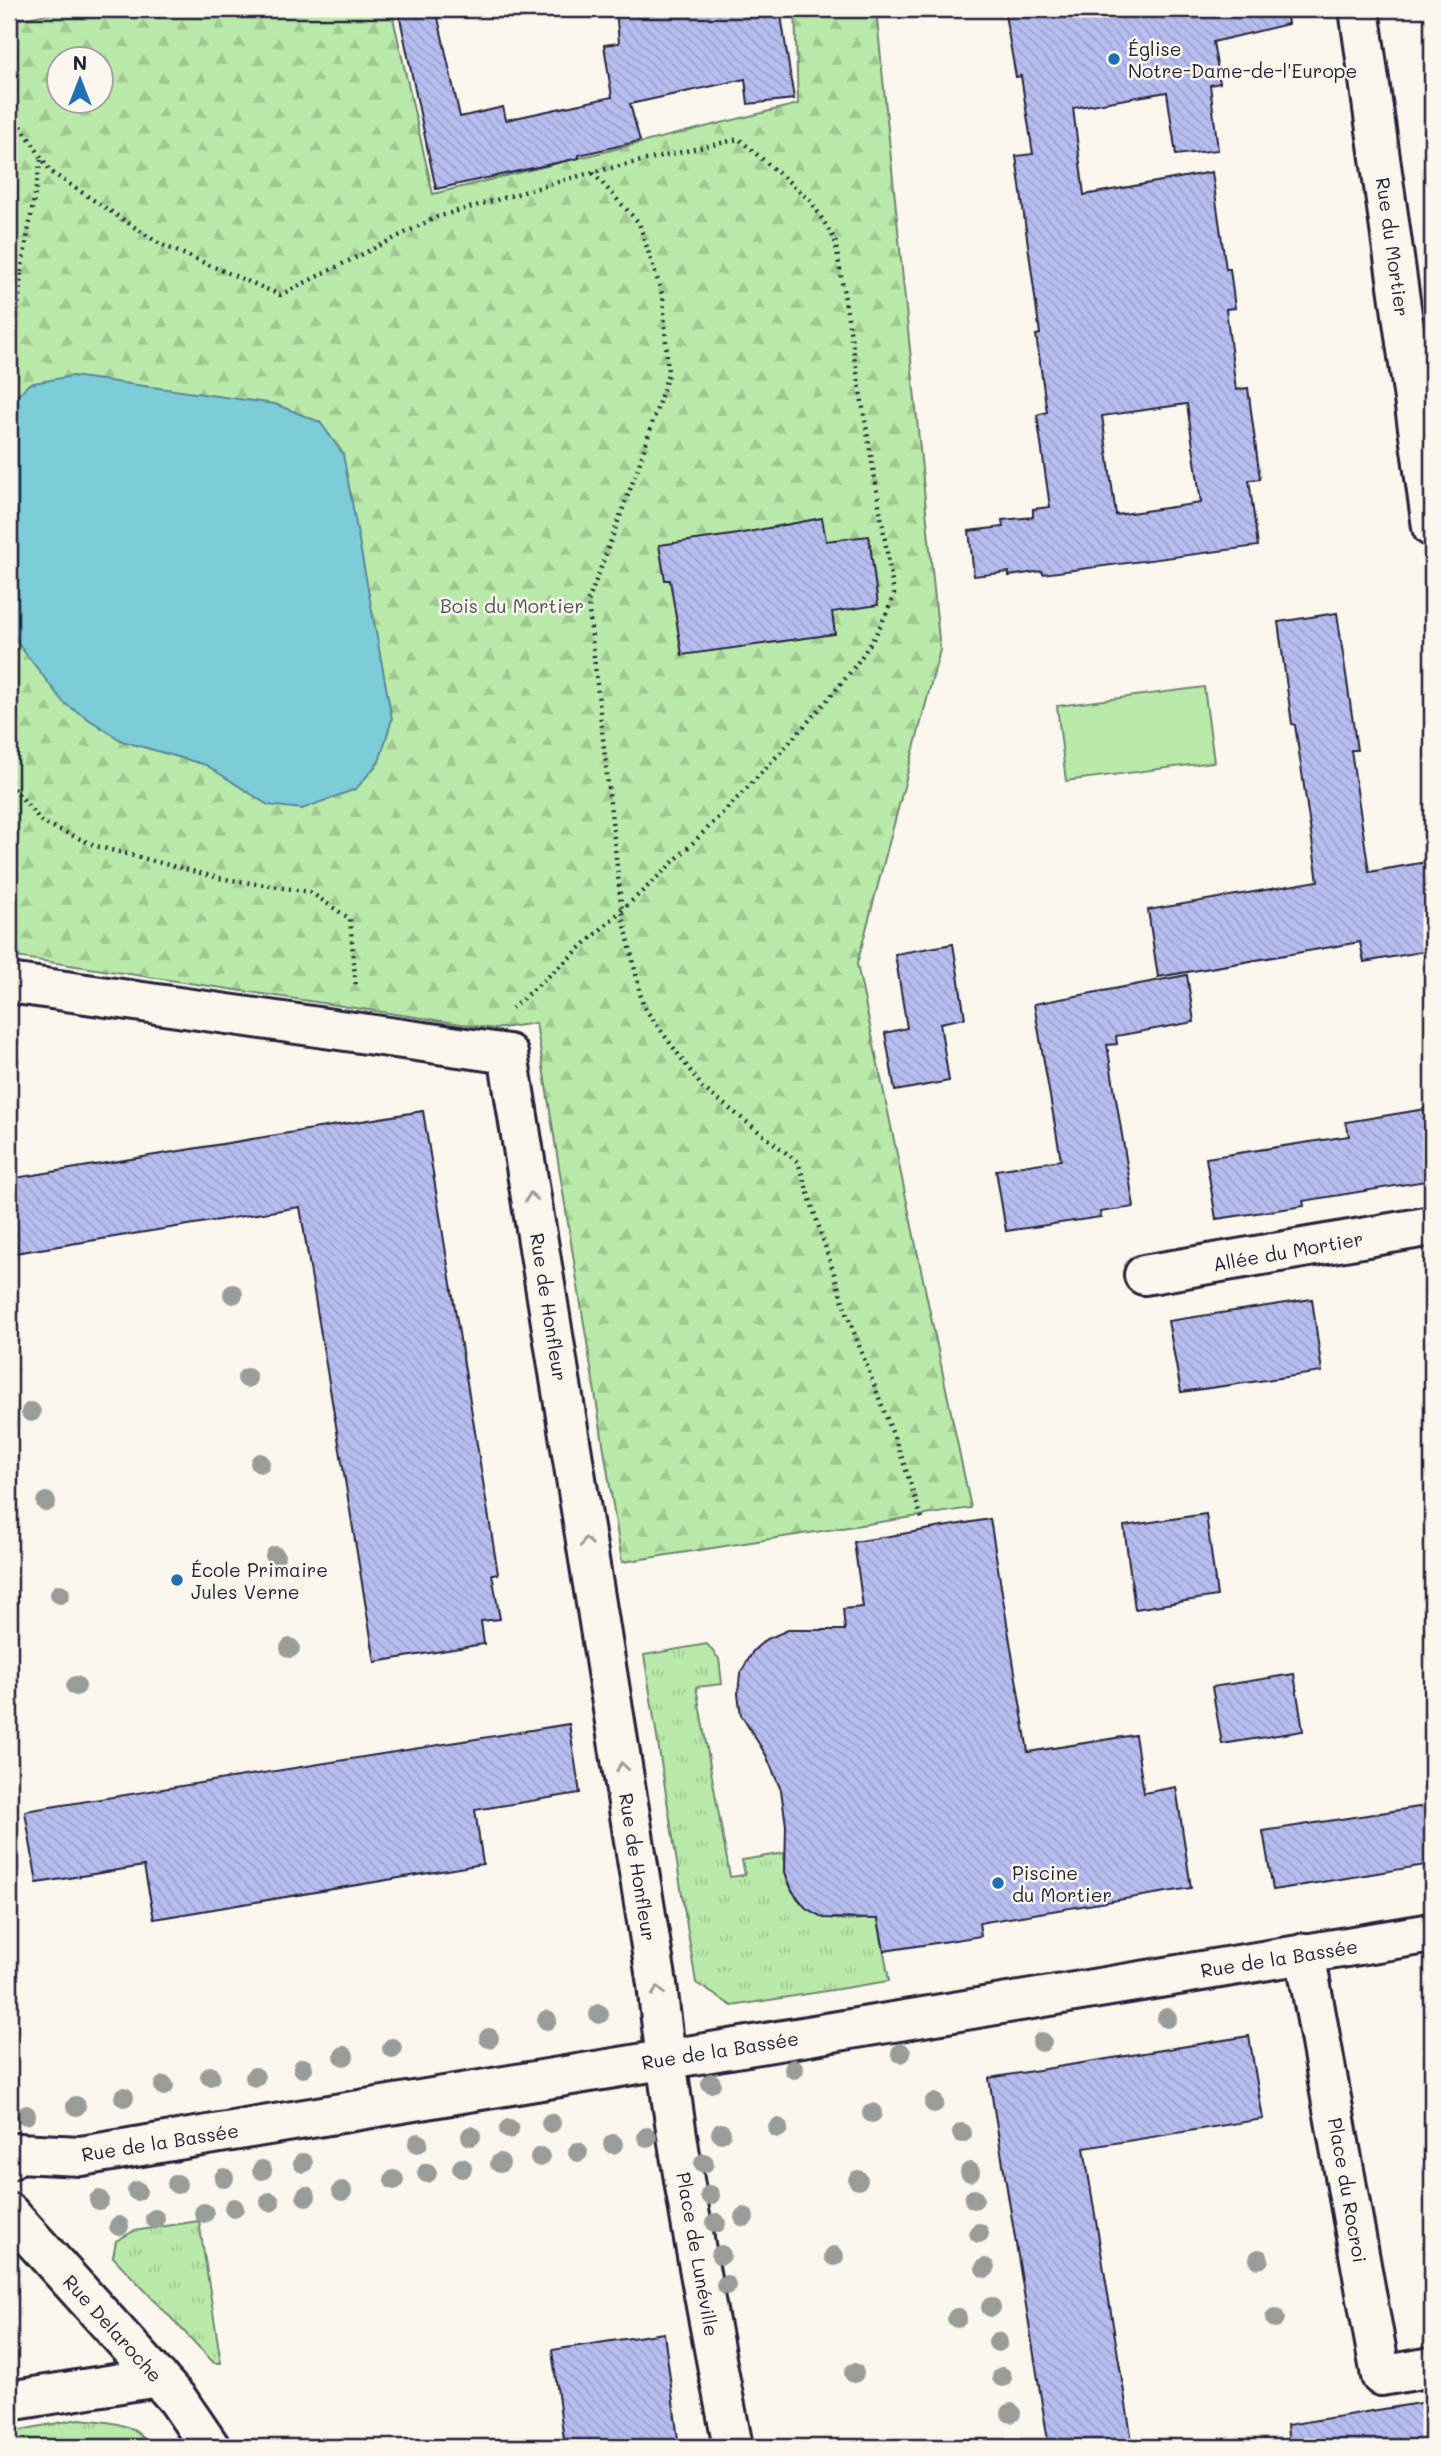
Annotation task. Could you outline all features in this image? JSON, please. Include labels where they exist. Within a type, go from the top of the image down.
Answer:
[{"type":"street","name":"Rue du Mortier","points":[[1359,9],[1432,527]]},
{"type":"street","name":"Rue de Honfleur","points":[[9,983],[508,1054],[655,1971],[665,2059]]},
{"type":"street","name":"Allée du Mortier","points":[[1144,1275],[1432,1226]]},
{"type":"street","name":"Rue de la Bassée","points":[[9,2160],[17,2153],[81,2156],[1432,1933]]},
{"type":"street","name":"Place du Rocroi","points":[[1305,1954],[1381,2376],[1432,2367]]},
{"type":"street","name":"Place de Lunéville","points":[[665,2059],[707,2313],[733,2447]]},
{"type":"street","name":"Rue Delaroche","points":[[9,2213],[178,2400],[210,2447]]},
{"type":"street","points":[[9,2401],[158,2377]]},
{"type":"path","points":[[9,100],[14,116],[51,172],[160,244],[280,295],[437,217],[593,172],[739,139],[811,201],[835,240],[894,594],[885,621],[846,680],[729,809],[622,912],[467,1048]]},
{"type":"path","points":[[9,339],[16,331],[21,272],[42,159]]},
{"type":"path","points":[[593,172],[639,223],[663,297],[668,374],[638,468],[588,602],[622,912],[643,1006],[703,1088],[798,1162],[847,1314],[902,1458],[923,1522]]},
{"type":"path","points":[[9,269],[21,272]]},
{"type":"path","points":[[9,783],[42,822],[96,846],[219,878],[310,892],[350,919],[356,981],[353,1032]]},
{"type":"path","points":[[9,796],[16,791]]},
{"type":"green space","name":"Bois du Mortier","points":[[75,9],[391,9],[433,194],[798,104],[795,9],[876,9],[940,650],[857,964],[971,1508],[622,1562],[536,1023],[495,1029],[9,956],[9,21]]},
{"type":"green space","points":[[1204,687],[1214,762],[1066,781],[1057,706]]},
{"type":"green space","points":[[707,1644],[719,1659],[722,1684],[696,1687],[730,1877],[745,1875],[742,1860],[785,1853],[784,1866],[790,1886],[797,1898],[816,1914],[839,1920],[878,1917],[889,1981],[732,2006],[696,1983],[644,1655]]},
{"type":"green space","points":[[199,2221],[221,2363],[214,2363],[113,2257],[116,2241],[134,2231]]},
{"type":"green space","points":[[79,2419],[119,2424],[137,2432],[149,2447],[9,2447],[9,2432]]},
{"type":"water","points":[[72,376],[275,404],[320,422],[343,454],[392,719],[379,762],[356,789],[302,809],[268,805],[206,765],[122,741],[64,703],[16,641],[9,621],[9,404],[29,384]]},
{"type":"building","points":[[398,9],[436,9],[460,117],[503,107],[506,120],[612,97],[604,45],[619,43],[616,9],[780,9],[794,99],[748,104],[745,79],[630,104],[640,141],[579,155],[579,158],[436,189]]},
{"type":"building","points":[[1004,9],[1286,9],[1288,24],[1213,42],[1220,83],[1210,85],[1218,150],[1176,155],[1167,92],[1073,108],[1084,195],[1212,172],[1226,269],[1230,269],[1235,308],[1226,309],[1236,390],[1248,388],[1260,479],[1249,480],[1258,546],[1043,574],[1042,571],[1009,576],[1009,572],[974,576],[969,531],[1003,527],[1002,520],[1033,517],[1033,509],[1050,507],[1037,415],[1047,412],[1036,335],[1040,334],[1016,156],[1033,154],[1021,76],[1016,77]],"holes":[[[1187,404],[1201,503],[1116,515],[1102,416]]]},
{"type":"building","points":[[822,518],[826,541],[869,536],[878,605],[832,612],[835,634],[682,655],[670,580],[665,580],[659,545]]},
{"type":"building","points":[[1337,613],[1357,750],[1351,750],[1369,872],[1432,861],[1432,950],[1364,962],[1360,942],[1158,977],[1148,910],[1318,881],[1278,622]]},
{"type":"building","points":[[953,944],[965,1018],[940,1023],[949,1081],[895,1091],[885,1033],[907,1028],[895,954]]},
{"type":"building","points":[[1187,975],[1194,1022],[1116,1036],[1117,1044],[1107,1045],[1134,1207],[1100,1212],[1101,1217],[1006,1231],[996,1170],[1061,1160],[1034,1004]]},
{"type":"building","points":[[1432,1108],[1432,1180],[1303,1201],[1304,1206],[1216,1219],[1206,1158],[1349,1136],[1346,1122]]},
{"type":"building","points":[[423,1111],[498,1574],[492,1574],[500,1619],[481,1621],[484,1644],[375,1662],[300,1207],[9,1254],[9,1179]]},
{"type":"building","points":[[1312,1299],[1322,1372],[1181,1392],[1168,1321]]},
{"type":"building","points":[[1206,1514],[1217,1596],[1135,1609],[1124,1526]]},
{"type":"building","points":[[990,1519],[1028,1752],[1135,1735],[1144,1793],[1176,1787],[1191,1888],[979,1923],[981,1936],[884,1951],[878,1919],[824,1918],[806,1908],[792,1890],[785,1872],[786,1825],[781,1790],[766,1755],[741,1715],[738,1694],[740,1674],[753,1651],[765,1640],[788,1630],[845,1630],[843,1609],[863,1607],[854,1542]]},
{"type":"building","points":[[1294,1674],[1303,1731],[1222,1744],[1212,1687]]},
{"type":"building","points":[[569,1724],[580,1793],[475,1810],[483,1864],[154,1919],[144,1866],[37,1883],[25,1811]]},
{"type":"building","points":[[1432,1805],[1432,1864],[1273,1890],[1263,1831]]},
{"type":"building","points":[[1249,2036],[1263,2119],[1084,2148],[1133,2447],[1049,2447],[989,2078]]},
{"type":"building","points":[[664,2333],[679,2447],[565,2447],[552,2350]]},
{"type":"building","points":[[1432,2401],[1432,2447],[1289,2447],[1287,2425]]},
{"type":"place","name":"Église Notre-Dame-de-l'Europe","points":[[1114,59]]},
{"type":"place","name":"École Primaire Jules Verne","points":[[177,1580]]},
{"type":"place","name":"Piscine du Mortier","points":[[998,1883]]}]
